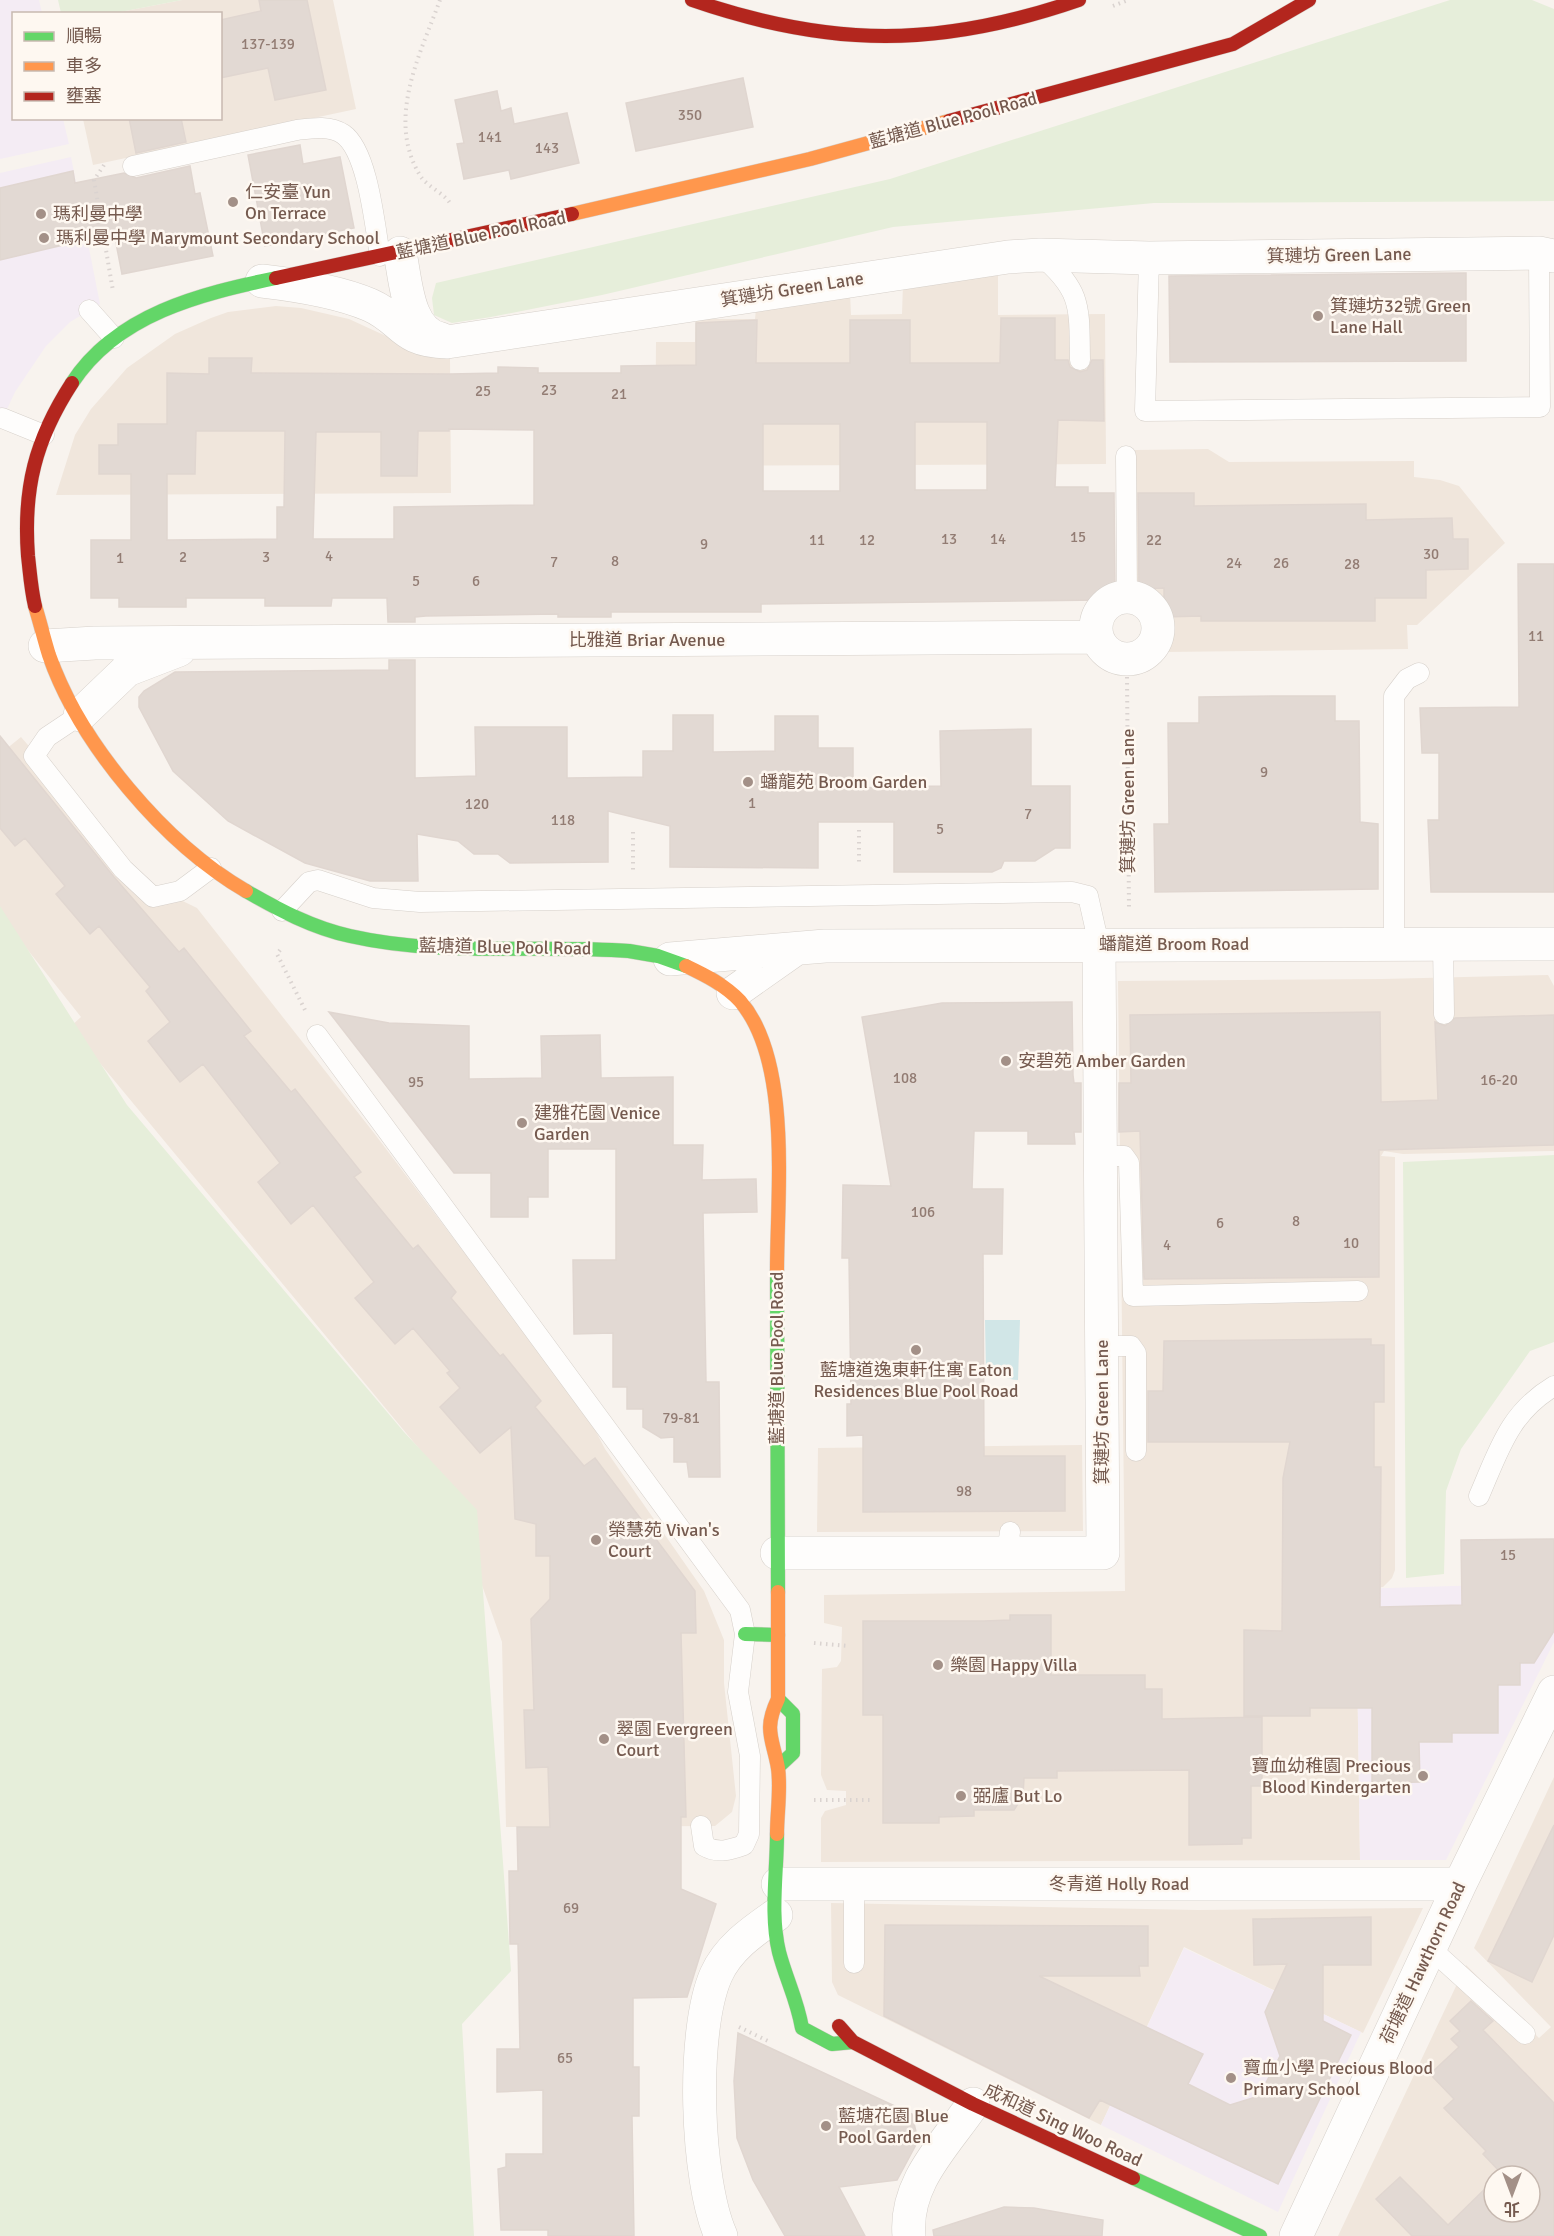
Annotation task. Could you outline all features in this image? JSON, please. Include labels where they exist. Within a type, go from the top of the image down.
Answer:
[{"type":"street","points":[[692,0],[764,23],[811,32],[910,38],[996,27],[1046,13],[1079,0]]},
{"type":"street","name":"藍塘道 Blue Pool Road","points":[[777,1899],[778,1767],[771,1753],[770,1713],[778,1699],[777,1118],[768,1053],[746,1011],[733,993],[670,959],[610,949],[434,949],[346,935],[282,911],[211,868],[184,848],[124,786],[59,682],[33,607],[25,547],[27,490],[44,435],[83,366],[114,338],[168,308],[208,292],[645,199],[810,159],[1233,44],[1309,0]]},
{"type":"street","name":"箕璉坊 Green Lane","points":[[390,254],[420,328],[436,338],[461,341]]},
{"type":"street","name":"箕璉坊 Green Lane","points":[[257,280],[297,285],[372,306],[404,332],[420,339],[461,341],[976,260],[1040,255],[1132,262],[1546,254]]},
{"type":"street","points":[[1127,597],[1142,601],[1155,614],[1158,623],[1155,643],[1143,655],[1127,659],[1112,656],[1097,637],[1097,620],[1100,612],[1112,601],[1127,597]]},
{"type":"street","name":"比雅道 Briar Avenue","points":[[45,646],[1097,637]]},
{"type":"street","name":"比雅道 Briar Avenue","points":[[80,715],[127,670],[198,643]]},
{"type":"street","name":"蟠龍道 Broom Road","points":[[670,959],[795,949],[1394,943],[1554,944]]},
{"type":"street","name":"箕璉坊 Green Lane","points":[[777,1553],[1008,1542],[1103,1553],[1092,1413],[1101,1346],[1091,1219],[1099,945]]},
{"type":"street","points":[[733,993],[795,949]]},
{"type":"street","points":[[745,1634],[778,1635]]},
{"type":"street","name":"荷塘道 Hawthorn Road","points":[[1296,2236],[1460,1884],[1554,1692]]},
{"type":"street","points":[[778,1699],[793,1714],[794,1738],[793,1753],[778,1767]]},
{"type":"street","name":"冬青道 Holly Road","points":[[777,1899],[854,1884],[1460,1884]]},
{"type":"street","points":[[721,2236],[702,2150],[700,2098],[704,2023],[716,1974],[777,1899]]},
{"type":"street","name":"成和道 Sing Woo Road","points":[[777,1899],[779,1951],[797,1999],[802,2028],[832,2044],[853,2042]]},
{"type":"street","name":"成和道 Sing Woo Road","points":[[797,1999],[840,2026],[853,2042],[973,2104],[1260,2236]]},
{"type":"street","points":[[909,2236],[907,2218],[916,2185],[973,2104]]},
{"type":"lane","points":[[133,166],[297,130],[320,128],[341,132],[350,140],[362,166],[390,254]]},
{"type":"lane","points":[[1132,262],[1145,411],[1540,407],[1546,254]]},
{"type":"lane","points":[[1040,255],[1069,283],[1076,298],[1080,360]]},
{"type":"lane","points":[[89,310],[114,338]]},
{"type":"lane","points":[[2,418],[44,435]]},
{"type":"lane","points":[[1126,456],[1127,597]]},
{"type":"lane","points":[[1394,943],[1394,696],[1407,679],[1419,673]]},
{"type":"lane","points":[[80,715],[47,737],[34,756],[123,869],[153,897],[180,891],[211,868]]},
{"type":"lane","points":[[282,911],[309,882],[318,880],[373,898],[420,902],[1072,892],[1088,896],[1099,945]]},
{"type":"lane","points":[[1443,943],[1444,1014]]},
{"type":"lane","points":[[317,1035],[740,1610],[745,1634],[738,1692],[750,1756],[749,1834],[744,1845],[728,1851],[712,1851],[704,1846],[701,1826]]},
{"type":"lane","points":[[1094,1148],[1124,1156],[1129,1163],[1133,1296],[1358,1291]]},
{"type":"lane","points":[[1101,1346],[1131,1346],[1136,1353],[1136,1451]]},
{"type":"lane","points":[[1479,1496],[1509,1426],[1526,1406],[1554,1386]]},
{"type":"lane","points":[[854,1884],[854,1964]]},
{"type":"lane","points":[[1430,1948],[1525,2034]]},
{"type":"path","points":[[440,0],[408,93],[405,127],[411,153],[421,177],[450,202],[452,209]]},
{"type":"path","points":[[107,160],[94,180],[113,295]]},
{"type":"path","name":"箕璉坊 Green Lane","points":[[1127,677],[1129,914]]},
{"type":"path","points":[[859,831],[859,872]]},
{"type":"path","points":[[633,832],[633,881]]},
{"type":"path","points":[[277,954],[317,1035]]},
{"type":"path","points":[[819,1643],[849,1646]]},
{"type":"path","points":[[819,1800],[870,1800]]},
{"type":"path","points":[[733,2024],[774,2044]]},
{"type":"shaded area","points":[[0,0],[39,0],[42,12],[12,12],[12,120],[63,120],[69,144],[0,159]]},
{"type":"shaded area","points":[[182,0],[333,0],[356,109],[93,165],[83,120],[222,120],[222,12],[120,12]]},
{"type":"shaded area","name":"瑪利曼中學 Marymount Secondary School","points":[[71,157],[100,304],[70,322],[46,346],[15,392],[0,424],[0,173]]},
{"type":"shaded area","points":[[998,271],[998,315],[1105,314],[1106,464],[655,466],[656,342],[695,342],[696,319],[755,319],[756,309],[850,292],[851,315],[902,314],[903,284]]},
{"type":"shaded area","points":[[276,306],[301,308],[349,319],[399,342],[450,358],[451,493],[56,495],[75,435],[91,409],[127,368],[175,334],[211,318],[228,312]]},
{"type":"shaded area","points":[[1208,449],[1229,462],[1414,461],[1414,477],[1440,480],[1459,486],[1505,543],[1417,625],[1407,625],[1408,649],[1165,652],[1166,629],[1161,613],[1154,601],[1136,591],[1135,450]]},
{"type":"shaded area","points":[[21,737],[148,884],[197,908],[374,1133],[589,1418],[605,1449],[704,1591],[724,1640],[724,1683],[736,1796],[732,1812],[715,1826],[506,1827],[502,1642],[445,1480],[70,1027],[81,1017],[0,915],[0,754]]},
{"type":"shaded area","points":[[1548,975],[1554,986],[1554,1151],[1403,1154],[1384,1151],[1381,1156],[1395,1157],[1395,1570],[1392,1578],[1383,1587],[1356,1590],[1360,1860],[821,1862],[821,1818],[825,1811],[846,1805],[846,1791],[827,1790],[821,1775],[822,1669],[837,1667],[841,1661],[842,1627],[824,1623],[824,1595],[1125,1591],[1118,981]]},
{"type":"shaded area","points":[[985,1320],[1020,1320],[1018,1380],[986,1372]]},
{"type":"shaded area","points":[[1082,1445],[1083,1531],[817,1532],[818,1448]]},
{"type":"shaded area","name":"寶血幼稚園 Precious Blood Kindergarten","points":[[1554,1583],[1554,1642],[1446,1860],[1360,1860],[1356,1589]]},
{"type":"shaded area","points":[[1554,1777],[1554,2179],[1542,2178],[1542,2164],[1482,2164],[1482,2224],[1522,2224],[1551,2236],[1338,2236],[1466,1965],[1539,2038],[1551,2027],[1474,1948]]},
{"type":"shaded area","points":[[831,1903],[1198,1910],[1423,1908],[1363,2033],[1184,1947],[1101,2125],[838,1995],[832,1982]]},
{"type":"shaded area","name":"寶血小學 Precious Blood Primary School","points":[[1184,1948],[1361,2032],[1278,2212],[1101,2125]]},
{"type":"green space","points":[[58,0],[182,0],[120,12],[61,12]]},
{"type":"green space","points":[[1450,0],[1532,0],[1554,9],[1554,201],[1154,203],[893,227],[602,295],[491,317],[452,323],[434,315],[432,298],[436,283],[890,179]]},
{"type":"green space","points":[[0,906],[127,1105],[404,1432],[477,1510],[511,1971],[462,2024],[474,2236],[0,2236]]},
{"type":"green space","points":[[1554,1155],[1554,1342],[1530,1351],[1461,1449],[1446,1491],[1444,1574],[1406,1578],[1403,1162]]},
{"type":"building","points":[[259,0],[307,0],[326,90],[275,100],[268,68],[222,78],[222,20],[261,11]]},
{"type":"building","points":[[743,78],[753,127],[636,151],[626,103]]},
{"type":"building","points":[[497,91],[501,111],[511,108],[514,124],[567,113],[579,163],[511,179],[509,170],[464,179],[457,144],[464,143],[455,100]]},
{"type":"building","points":[[129,120],[181,120],[186,142],[136,153]]},
{"type":"building","points":[[300,145],[303,164],[340,157],[354,228],[265,246],[248,155]]},
{"type":"building","points":[[190,166],[195,194],[200,193],[213,256],[122,274],[114,233],[0,260],[0,188],[73,171],[75,183],[124,173],[136,178]]},
{"type":"building","name":"箕璉坊32號 Green Lane Hall","points":[[1466,273],[1466,361],[1170,362],[1169,276]]},
{"type":"building","points":[[1001,318],[1055,318],[1055,360],[1068,360],[1070,367],[1080,372],[1087,370],[1092,360],[1103,360],[1104,421],[1058,420],[1055,487],[1088,487],[1088,493],[1114,493],[1115,589],[1102,590],[1102,600],[761,604],[761,612],[611,612],[611,617],[558,617],[558,614],[426,616],[415,617],[415,622],[388,622],[387,598],[332,598],[331,606],[265,606],[265,598],[186,598],[186,607],[119,607],[119,598],[91,598],[91,540],[131,540],[131,474],[99,474],[99,445],[118,445],[118,424],[167,424],[167,373],[209,374],[209,358],[252,358],[251,373],[498,373],[498,367],[538,368],[538,373],[621,373],[621,366],[696,365],[696,323],[757,320],[756,363],[850,363],[850,320],[910,320],[910,363],[1000,363]],"holes":[[[915,422],[987,422],[987,490],[915,490]],[[763,424],[840,424],[840,491],[763,491]],[[449,429],[534,430],[534,505],[394,507],[394,539],[313,539],[316,432],[381,432],[381,476],[417,476],[418,431],[449,431]],[[196,431],[285,431],[284,507],[277,507],[277,539],[167,540],[167,474],[195,474]]]},
{"type":"building","points":[[1138,493],[1194,493],[1194,506],[1366,504],[1366,520],[1452,518],[1453,539],[1468,539],[1468,569],[1426,570],[1426,598],[1375,598],[1375,621],[1201,621],[1201,616],[1164,617],[1164,588],[1139,589]]},
{"type":"building","points":[[1518,564],[1554,564],[1554,892],[1431,892],[1428,820],[1439,820],[1439,753],[1422,753],[1420,708],[1519,707]]},
{"type":"building","points":[[389,660],[415,660],[415,778],[476,776],[475,727],[567,727],[567,778],[643,777],[643,751],[673,751],[673,715],[713,715],[713,752],[775,751],[775,716],[818,716],[818,748],[853,748],[853,788],[941,786],[940,731],[1031,729],[1031,786],[1070,786],[1070,848],[1055,848],[1035,861],[1004,861],[1001,868],[992,872],[894,872],[894,822],[818,822],[818,868],[670,867],[670,826],[608,811],[608,862],[510,863],[498,854],[474,854],[458,841],[417,834],[418,881],[370,881],[305,863],[228,821],[173,771],[139,707],[139,697],[144,691],[175,672],[389,670]]},
{"type":"building","points":[[1335,696],[1335,721],[1359,721],[1360,822],[1378,824],[1378,889],[1155,892],[1154,824],[1169,824],[1168,723],[1199,723],[1199,697]]},
{"type":"building","points":[[0,736],[114,877],[179,952],[184,948],[251,1031],[244,1036],[291,1092],[295,1089],[361,1172],[354,1177],[413,1249],[418,1245],[456,1292],[451,1298],[500,1356],[503,1354],[541,1401],[535,1407],[584,1466],[595,1458],[695,1591],[696,1633],[681,1633],[686,1817],[681,1817],[681,1889],[716,1904],[687,1997],[633,1998],[633,2067],[639,2067],[639,2116],[632,2116],[634,2236],[548,2236],[548,2230],[501,2230],[498,2169],[506,2167],[506,2154],[543,2154],[543,2090],[497,2092],[497,2049],[520,2049],[518,1944],[510,1944],[509,1871],[518,1871],[517,1827],[550,1827],[548,1767],[526,1768],[524,1710],[534,1710],[531,1619],[550,1599],[550,1556],[536,1556],[536,1524],[515,1519],[511,1427],[480,1453],[440,1407],[460,1388],[447,1373],[450,1371],[413,1328],[395,1344],[355,1298],[374,1282],[313,1205],[291,1224],[258,1182],[280,1163],[203,1064],[180,1082],[148,1041],[170,1022],[146,991],[150,987],[99,926],[90,934],[56,894],[65,886],[25,838],[15,846],[0,828]]},
{"type":"building","points":[[1072,1002],[1073,1075],[1074,1083],[1081,1083],[1081,1132],[1074,1132],[1075,1144],[1028,1144],[1028,1131],[974,1131],[972,1189],[1003,1189],[1002,1254],[983,1254],[984,1456],[1065,1456],[1065,1511],[863,1512],[863,1435],[847,1436],[847,1404],[851,1404],[849,1258],[842,1258],[843,1185],[891,1186],[862,1017],[942,1003]]},
{"type":"building","points":[[329,1012],[389,1023],[469,1026],[469,1079],[542,1078],[541,1036],[600,1035],[601,1078],[673,1077],[673,1145],[703,1145],[702,1180],[756,1179],[757,1212],[703,1213],[706,1382],[719,1382],[720,1477],[689,1477],[687,1462],[674,1462],[674,1437],[661,1438],[643,1427],[643,1409],[627,1409],[627,1387],[613,1387],[613,1333],[574,1334],[573,1260],[616,1260],[616,1149],[548,1149],[548,1197],[528,1197],[528,1217],[491,1217],[491,1173],[454,1173]]},
{"type":"building","points":[[1380,1012],[1381,1102],[1438,1100],[1435,1022],[1445,1026],[1455,1018],[1554,1015],[1554,1145],[1379,1150],[1379,1277],[1144,1279],[1140,1131],[1119,1132],[1119,1083],[1131,1083],[1130,1015]]},
{"type":"building","points":[[1371,1339],[1371,1345],[1384,1345],[1384,1402],[1374,1402],[1374,1467],[1381,1467],[1380,1607],[1462,1605],[1461,1540],[1554,1539],[1554,1631],[1534,1663],[1520,1663],[1520,1685],[1498,1685],[1498,1733],[1452,1733],[1452,1742],[1419,1742],[1420,1782],[1372,1783],[1372,1708],[1310,1708],[1310,1716],[1244,1716],[1244,1630],[1282,1631],[1283,1478],[1290,1442],[1148,1442],[1148,1391],[1163,1391],[1164,1341]]},
{"type":"building","points":[[1010,1615],[1051,1615],[1051,1675],[1145,1675],[1145,1689],[1162,1689],[1162,1719],[1262,1717],[1262,1786],[1251,1786],[1251,1838],[1242,1838],[1242,1844],[1189,1845],[1189,1770],[1057,1771],[1057,1778],[1024,1778],[1023,1796],[1014,1810],[974,1810],[974,1816],[939,1817],[939,1823],[883,1823],[883,1715],[863,1715],[863,1621],[1010,1620]]},
{"type":"building","points":[[1554,1825],[1554,1935],[1532,1982],[1488,1961]]},
{"type":"building","points":[[1371,1917],[1371,1965],[1323,1965],[1323,2021],[1351,2035],[1278,2184],[1100,2100],[1089,2118],[884,2016],[885,1925],[1148,1926],[1148,1966],[1139,1966],[1140,1976],[1039,1976],[1203,2054],[1188,2084],[1230,2105],[1259,2096],[1280,2056],[1265,2012],[1287,1964],[1254,1965],[1253,1919]]},
{"type":"building","points":[[1471,2001],[1493,2021],[1483,2030],[1554,2103],[1554,2236],[1412,2236],[1376,2199],[1400,2177],[1448,2225],[1482,2192],[1482,2224],[1542,2224],[1542,2164],[1492,2164],[1483,2154],[1486,2151],[1444,2108],[1454,2099],[1430,2074],[1459,2047],[1451,2039],[1460,2031],[1450,2021]]},
{"type":"building","name":"藍塘花園 Blue Pool Garden","points":[[738,2033],[912,2114],[918,2141],[897,2180],[839,2187],[865,2236],[785,2236],[753,2180],[737,2138],[734,2081]]},
{"type":"building","points":[[1004,2207],[1034,2208],[1103,2220],[1102,2236],[934,2236],[933,2230]]},
{"type":"traffic: fast","points":[[72,383],[91,359],[112,340],[136,324],[190,300],[276,278]]},
{"type":"traffic: fast","points":[[246,891],[323,928],[350,936],[385,942],[454,948],[629,951],[658,956],[686,966]]},
{"type":"traffic: fast","points":[[777,1271],[778,1592]]},
{"type":"traffic: fast","points":[[745,1634],[778,1635]]},
{"type":"traffic: fast","points":[[778,1699],[793,1714],[793,1753],[778,1767]]},
{"type":"traffic: fast","points":[[777,1834],[774,1908],[776,1938],[802,2028],[832,2044],[853,2042]]},
{"type":"traffic: fast","points":[[1133,2178],[1260,2236]]},
{"type":"traffic: slow","points":[[572,214],[810,159],[949,121]]},
{"type":"traffic: slow","points":[[35,606],[49,655],[63,689],[81,723],[104,756],[129,789],[185,847],[246,891]]},
{"type":"traffic: slow","points":[[686,966],[721,985],[740,1001],[757,1027],[768,1058],[775,1092],[778,1130],[777,1271]]},
{"type":"traffic: slow","points":[[777,1834],[779,1776],[770,1727],[778,1699],[778,1592]]},
{"type":"traffic: jam","points":[[692,0],[743,16],[792,27],[839,34],[886,36],[932,34],[979,27],[1028,16],[1079,0]]},
{"type":"traffic: jam","points":[[949,121],[1233,44],[1309,0]]},
{"type":"traffic: jam","points":[[276,278],[572,214]]},
{"type":"traffic: jam","points":[[35,606],[28,556],[30,487],[40,445],[59,404],[72,383]]},
{"type":"traffic: jam","points":[[839,2026],[853,2042],[973,2104],[1133,2178]]},
{"type":"place","name":"仁安臺 Yun On Terrace","points":[[233,202]]},
{"type":"place","name":"瑪利曼中學","points":[[41,214]]},
{"type":"place","name":"瑪利曼中學 Marymount Secondary School","points":[[44,238]]},
{"type":"place","name":"箕璉坊32號 Green Lane Hall","points":[[1318,316]]},
{"type":"place","name":"蟠龍苑 Broom Garden","points":[[748,782]]},
{"type":"place","name":"安碧苑 Amber Garden","points":[[1006,1061]]},
{"type":"place","name":"建雅花園 Venice Garden","points":[[522,1123]]},
{"type":"place","name":"藍塘道逸東軒住寓 Eaton Residences Blue Pool Road","points":[[916,1350]]},
{"type":"place","name":"榮慧苑 Vivan's Court","points":[[596,1540]]},
{"type":"place","name":"樂園 Happy Villa","points":[[938,1665]]},
{"type":"place","name":"翠園 Evergreen Court","points":[[604,1739]]},
{"type":"place","name":"寶血幼稚園 Precious Blood Kindergarten","points":[[1423,1776]]},
{"type":"place","name":"弼廬 But Lo","points":[[961,1796]]},
{"type":"place","name":"寶血小學 Precious Blood Primary School","points":[[1231,2078]]},
{"type":"place","name":"藍塘花園 Blue Pool Garden","points":[[826,2126]]}]
